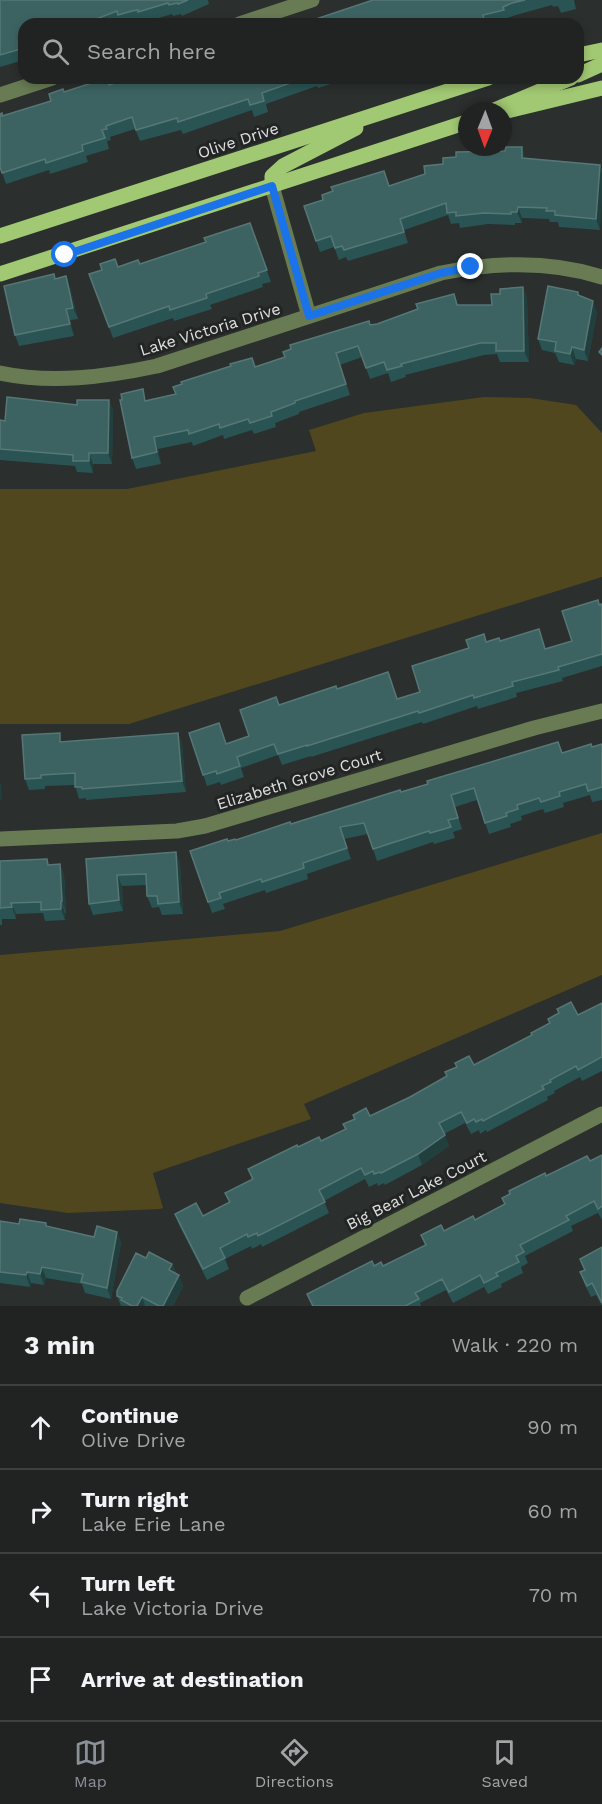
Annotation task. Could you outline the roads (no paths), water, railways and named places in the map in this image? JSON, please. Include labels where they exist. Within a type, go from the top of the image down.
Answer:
[{"type":"main road","points":[[584,54],[602,50]]},
{"type":"main road","points":[[584,72],[602,64]]},
{"type":"main road","name":"Olive Drive","points":[[0,236],[469,84]]},
{"type":"main road","points":[[512,103],[557,84]]},
{"type":"main road","points":[[512,110],[602,88]]},
{"type":"main road","points":[[272,186],[272,176],[283,166],[402,105]]},
{"type":"main road","points":[[0,274],[458,125]]},
{"type":"street","points":[[251,18],[276,5],[312,0]]},
{"type":"street","points":[[0,95],[34,84]]},
{"type":"street","points":[[272,186],[309,316]]},
{"type":"street","name":"Lake Victoria Drive","points":[[0,373],[45,378],[82,378],[120,374],[157,366],[441,273],[471,267],[530,264],[560,267],[602,277]]},
{"type":"street","name":"Elizabeth Grove Court","points":[[0,839],[177,831],[205,826],[534,728],[602,711]]},
{"type":"street","name":"Big Bear Lake Court","points":[[247,1298],[602,1114]]}]
